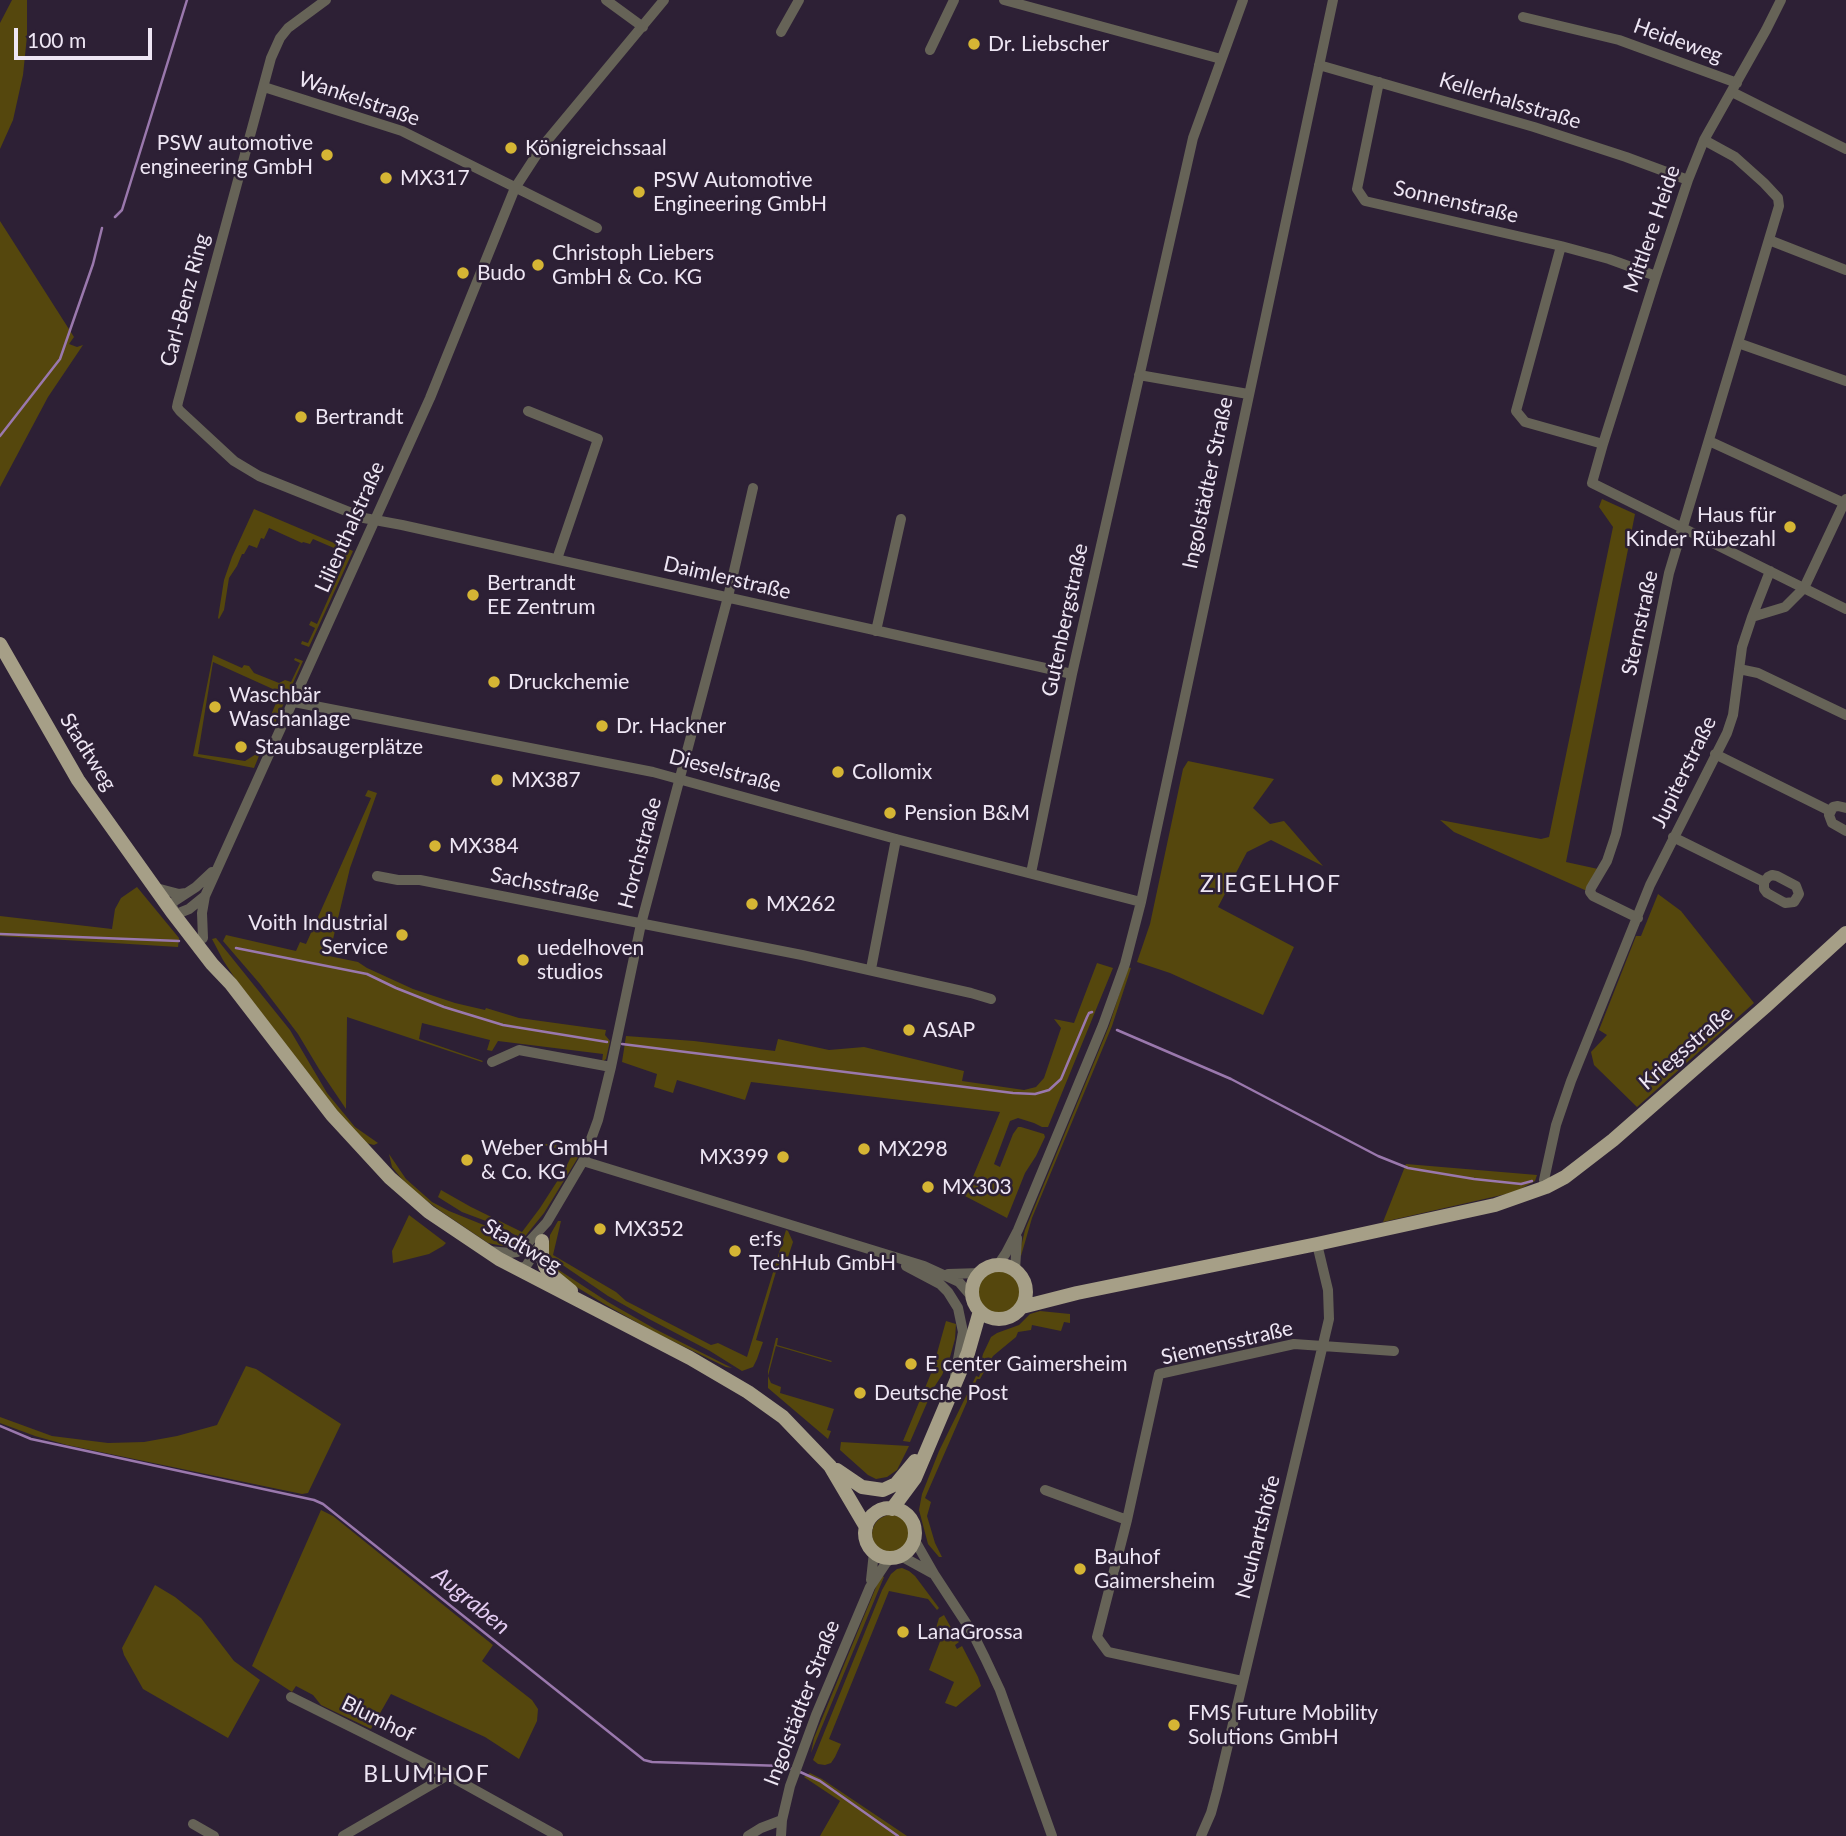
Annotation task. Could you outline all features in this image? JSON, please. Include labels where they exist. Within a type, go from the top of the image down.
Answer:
[{"type":"main road","name":"Stadtweg","points":[[0,644],[78,780],[149,877],[176,911],[203,938],[231,984]]},
{"type":"main road","name":"Stadtweg","points":[[149,877],[212,964],[231,984],[318,1098],[390,1178],[429,1212],[484,1251],[690,1358],[748,1392],[783,1417],[830,1466],[866,1527]]},
{"type":"main road","name":"Kriegsstraße","points":[[1077,1293],[1495,1205],[1546,1187],[1565,1177],[1613,1140],[1846,933]]},
{"type":"main road","points":[[542,1241],[542,1255],[549,1273],[591,1308]]},
{"type":"main road","points":[[1022,1307],[1026,1288],[1015,1270],[998,1265],[985,1269],[975,1279],[972,1297],[980,1311],[997,1319],[1011,1316],[1022,1307],[1077,1293]]},
{"type":"main road","points":[[1026,1288],[1077,1293]]},
{"type":"main road","points":[[910,1519],[899,1510],[884,1509],[876,1513],[866,1527],[868,1545],[879,1556],[897,1557],[907,1552],[915,1539],[910,1519],[915,1478],[968,1353],[980,1311]]},
{"type":"main road","points":[[968,1353],[997,1319]]},
{"type":"main road","points":[[830,1466],[862,1487],[883,1490],[896,1484],[924,1454]]},
{"type":"main road","points":[[892,1509],[915,1478]]},
{"type":"main road","name":"Stadtweg","points":[[842,1485],[876,1513]]},
{"type":"street","name":"Carl-Benz Ring","points":[[326,0],[284,33],[275,48],[177,407],[234,461],[250,472],[354,516],[374,520]]},
{"type":"street","points":[[606,0],[643,27]]},
{"type":"street","name":"Lilienthalstraße","points":[[203,938],[202,913],[205,896],[216,868],[294,702],[430,398],[515,188],[541,148],[664,0]]},
{"type":"street","points":[[782,32],[799,0]]},
{"type":"street","points":[[930,50],[954,0]]},
{"type":"street","points":[[1004,0],[1221,59]]},
{"type":"street","name":"Gutenbergstraße","points":[[1031,873],[1072,674],[1193,138],[1243,0]]},
{"type":"street","name":"Ingolstädter Straße","points":[[1018,1230],[1103,1025],[1122,973],[1141,902],[1333,0]]},
{"type":"street","name":"Mittlere Heide","points":[[1682,527],[1592,483],[1602,444],[1688,180],[1704,140],[1781,0]]},
{"type":"street","name":"Heideweg","points":[[1523,18],[1619,40],[1734,87],[1846,149]]},
{"type":"street","name":"Kellerhalsstraße","points":[[1319,65],[1534,127],[1688,180]]},
{"type":"street","name":"Sonnenstraße","points":[[1379,82],[1357,189],[1365,201],[1561,246],[1656,276]]},
{"type":"street","name":"Wankelstraße","points":[[264,87],[402,131],[597,228]]},
{"type":"street","name":"Sternstraße","points":[[1638,918],[1590,892],[1607,861],[1616,834],[1669,573],[1779,206],[1778,198],[1765,183],[1735,157],[1704,140]]},
{"type":"street","points":[[1769,240],[1846,270]]},
{"type":"street","points":[[1561,246],[1516,411],[1525,422],[1602,444]]},
{"type":"street","points":[[1738,343],[1846,381]]},
{"type":"street","points":[[1139,375],[1248,394]]},
{"type":"street","points":[[528,411],[597,439],[557,559]]},
{"type":"street","points":[[1709,441],[1845,502],[1804,588],[1785,607],[1752,617]]},
{"type":"street","name":"Horchstraße","points":[[484,1251],[517,1252],[547,1222],[583,1161],[598,1120],[641,924],[728,597],[753,488]]},
{"type":"street","points":[[876,631],[901,519]]},
{"type":"street","name":"Daimlerstraße","points":[[374,520],[1072,674]]},
{"type":"street","points":[[1682,527],[1846,609]]},
{"type":"street","name":"Jupiterstraße","points":[[1546,1187],[1544,1180],[1563,1103],[1650,885],[1727,733],[1733,715],[1742,648],[1770,571]]},
{"type":"street","points":[[1739,669],[1758,673],[1846,715]]},
{"type":"street","name":"Dieselstraße","points":[[294,702],[680,778],[897,839],[1141,902]]},
{"type":"street","points":[[1715,754],[1830,811]]},
{"type":"street","points":[[1830,811],[1838,806],[1846,808]]},
{"type":"street","points":[[1830,811],[1832,823],[1846,831]]},
{"type":"street","points":[[1673,837],[1764,882]]},
{"type":"street","points":[[871,969],[897,839]]},
{"type":"street","name":"Lilienthalstraße","points":[[176,911],[186,893],[216,868]]},
{"type":"street","name":"Sachsstraße","points":[[377,876],[420,880],[871,969],[991,999]]},
{"type":"street","points":[[160,889],[186,893]]},
{"type":"street","points":[[176,911],[196,905],[205,896]]},
{"type":"street","points":[[492,1062],[519,1050],[611,1067]]},
{"type":"street","points":[[583,1161],[943,1273],[959,1282],[972,1297]]},
{"type":"street","name":"Horchstraße","points":[[516,1269],[526,1266],[542,1241],[547,1222]]},
{"type":"street","points":[[998,1265],[1018,1230]]},
{"type":"street","points":[[1015,1270],[1018,1230]]},
{"type":"street","name":"Neuhartshöfe","points":[[1201,1836],[1217,1791],[1324,1345],[1329,1319],[1328,1290],[1317,1244]]},
{"type":"street","points":[[889,1255],[932,1278],[954,1299],[961,1315],[963,1332],[955,1381]]},
{"type":"street","points":[[943,1273],[981,1273]]},
{"type":"street","name":"Siemensstraße","points":[[1242,1681],[1108,1653],[1097,1637],[1127,1520],[1158,1374],[1294,1344],[1324,1345]]},
{"type":"street","points":[[1324,1345],[1394,1351]]},
{"type":"street","points":[[1045,1490],[1127,1520]]},
{"type":"street","points":[[915,1539],[972,1632],[1000,1690],[1052,1836]]},
{"type":"street","name":"Ingolstädter Straße","points":[[870,1587],[874,1552]]},
{"type":"street","points":[[897,1557],[934,1574]]},
{"type":"street","name":"Ingolstädter Straße","points":[[781,1836],[782,1820],[793,1776],[840,1655],[870,1587],[886,1563],[897,1557]]},
{"type":"street","name":"Blumhof","points":[[291,1697],[448,1775],[558,1836]]},
{"type":"street","points":[[343,1836],[448,1775]]},
{"type":"street","points":[[748,1836],[782,1820]]},
{"type":"street","points":[[193,1824],[214,1836]]},
{"type":"shaded area","points":[[12,0],[27,0],[27,36],[23,75],[13,120],[0,149],[0,23]]},
{"type":"shaded area","points":[[0,221],[74,337],[69,344],[77,347],[83,345],[48,397],[0,487]]},
{"type":"shaded area","points":[[1602,499],[1635,514],[1566,862],[1598,869],[1587,891],[1454,832],[1440,820],[1541,839],[1549,837],[1613,527],[1599,507]]},
{"type":"shaded area","points":[[254,509],[353,551],[309,647],[301,644],[302,641],[308,643],[315,628],[309,625],[311,621],[317,624],[345,561],[339,558],[341,551],[313,539],[310,544],[302,543],[269,528],[257,548],[249,545],[242,554],[229,578],[224,610],[218,618],[224,580]]},
{"type":"shaded area","points":[[213,655],[242,668],[244,665],[249,666],[254,673],[279,683],[285,680],[291,682],[300,663],[294,660],[295,658],[303,661],[272,725],[269,720],[278,698],[275,690],[213,662],[198,754],[245,761],[261,751],[254,768],[193,756]]},
{"type":"shaded area","points":[[1188,761],[1274,779],[1253,808],[1270,824],[1284,821],[1323,866],[1271,840],[1247,852],[1218,907],[1294,947],[1263,1015],[1170,973],[1137,962],[1150,924],[1183,769]]},
{"type":"shaded area","points":[[368,790],[377,793],[350,868],[329,956],[358,962],[413,989],[455,1003],[485,1010],[486,1008],[519,1018],[606,1030],[605,1035],[610,1041],[606,1059],[602,1062],[603,1054],[498,1041],[492,1051],[487,1050],[490,1040],[422,1023],[419,1039],[482,1062],[347,1017],[346,1109],[298,1034],[223,941],[226,935],[296,951],[300,942],[306,944],[371,798],[365,796]]},
{"type":"shaded area","points":[[137,887],[179,938],[178,947],[0,936],[0,916],[112,929],[115,909],[121,898]]},
{"type":"shaded area","points":[[1658,894],[1681,911],[1754,1003],[1637,1107],[1594,1065],[1591,1052],[1607,1035],[1599,1030],[1636,936],[1641,936]]},
{"type":"shaded area","points":[[216,938],[290,1030],[327,1093],[355,1127],[378,1143],[366,1143],[343,1119],[236,980],[212,939]]},
{"type":"shaded area","points":[[1097,963],[1113,968],[1048,1127],[1018,1118],[1010,1121],[994,1164],[1000,1167],[1018,1127],[1044,1134],[1045,1137],[1025,1173],[1007,1218],[965,1196],[1000,1112],[751,1082],[745,1100],[677,1080],[673,1093],[654,1087],[657,1074],[622,1062],[626,1036],[775,1051],[778,1039],[829,1050],[864,1047],[964,1071],[962,1081],[1024,1090],[1036,1087],[1044,1078],[1061,1028],[1054,1019],[1074,1023]]},
{"type":"shaded area","points":[[1128,967],[1131,968],[1112,1026],[1032,1218],[1021,1256],[1019,1255],[1025,1230],[1109,1026]]},
{"type":"shaded area","points":[[549,1143],[582,1151],[544,1213],[523,1239],[462,1212],[438,1197],[441,1190],[522,1232],[540,1208],[573,1153],[544,1145]]},
{"type":"shaded area","points":[[389,1154],[406,1179],[432,1202],[496,1230],[519,1244],[508,1247],[488,1243],[442,1212],[413,1191],[401,1178],[392,1167]]},
{"type":"shaded area","points":[[1406,1164],[1537,1175],[1535,1181],[1515,1192],[1383,1222]]},
{"type":"shaded area","points":[[409,1215],[446,1243],[429,1254],[393,1263],[392,1251]]},
{"type":"shaded area","points":[[558,1221],[561,1221],[553,1255],[616,1292],[626,1301],[711,1345],[718,1343],[747,1357],[786,1230],[788,1231],[793,1242],[785,1266],[778,1265],[756,1340],[763,1342],[753,1367],[742,1371],[608,1296],[548,1255],[550,1235]]},
{"type":"shaded area","points":[[551,1265],[655,1329],[732,1368],[654,1332],[606,1305],[562,1278]]},
{"type":"shaded area","points":[[998,1270],[1014,1276],[1020,1292],[1014,1308],[998,1314],[982,1308],[976,1292],[982,1276]]},
{"type":"shaded area","points":[[1040,1311],[1070,1314],[1070,1323],[1064,1322],[1061,1331],[1032,1325],[1031,1330],[1018,1332],[1016,1337],[993,1356],[980,1379],[977,1379],[925,1498],[931,1502],[927,1516],[942,1557],[939,1557],[928,1544],[919,1510],[922,1494],[939,1451],[976,1376],[979,1377],[983,1354],[991,1337],[1019,1325],[1030,1314]]},
{"type":"shaded area","points":[[946,1321],[956,1324],[950,1357],[910,1442],[903,1441],[932,1371]]},
{"type":"shaded area","points":[[776,1338],[777,1345],[832,1361],[776,1346],[768,1376]]},
{"type":"shaded area","points":[[246,1366],[256,1369],[341,1424],[308,1493],[302,1494],[67,1445],[0,1423],[0,1417],[52,1436],[108,1443],[144,1442],[177,1436],[217,1425]]},
{"type":"shaded area","points":[[768,1376],[771,1383],[781,1387],[780,1393],[834,1409],[827,1430],[831,1431],[828,1439],[768,1388]]},
{"type":"shaded area","points":[[841,1442],[909,1446],[897,1470],[887,1477],[876,1479],[840,1450]]},
{"type":"shaded area","points":[[321,1510],[333,1516],[493,1645],[482,1661],[532,1700],[538,1709],[537,1721],[519,1759],[485,1737],[391,1694],[371,1729],[321,1705],[313,1695],[296,1686],[292,1692],[252,1666]]},
{"type":"shaded area","points":[[891,1515],[904,1521],[910,1534],[904,1547],[891,1553],[878,1547],[872,1534],[878,1521]]},
{"type":"shaded area","points":[[902,1568],[915,1576],[939,1608],[937,1610],[928,1599],[889,1591],[829,1739],[841,1744],[831,1763],[818,1764],[813,1760],[882,1590],[891,1574]]},
{"type":"shaded area","points":[[881,1575],[884,1577],[811,1753],[814,1738]]},
{"type":"shaded area","points":[[155,1585],[201,1618],[234,1661],[260,1680],[228,1738],[143,1689],[124,1655],[122,1648]]},
{"type":"shaded area","points":[[944,1615],[959,1642],[955,1645],[957,1649],[962,1646],[981,1686],[956,1707],[945,1703],[954,1682],[929,1670],[941,1639],[934,1635],[939,1618]]},
{"type":"shaded area","points":[[810,1773],[907,1836],[820,1836],[840,1801],[804,1777]]},
{"type":"waterway","points":[[115,217],[122,210],[187,0]]},
{"type":"waterway","points":[[0,436],[60,359],[93,264],[102,228]]},
{"type":"waterway","points":[[0,934],[179,941]]},
{"type":"waterway","points":[[236,948],[367,974],[444,1007],[503,1025],[607,1042]]},
{"type":"waterway","points":[[622,1044],[1035,1094],[1049,1090],[1061,1079],[1087,1017],[1092,1012]]},
{"type":"waterway","points":[[1117,1030],[1231,1079],[1378,1156],[1408,1168],[1521,1184],[1532,1181]]},
{"type":"waterway","name":"Augraben","points":[[0,1426],[31,1439],[314,1500],[323,1504],[644,1760],[784,1766],[792,1769]]},
{"type":"waterway","name":"Augraben","points":[[798,1771],[820,1781],[898,1836]]},
{"type":"place","name":"Dr. Liebscher","points":[[974,44]]},
{"type":"place","name":"Königreichssaal","points":[[511,148]]},
{"type":"place","name":"PSW automotive engineering GmbH","points":[[327,155]]},
{"type":"place","name":"MX317","points":[[386,178]]},
{"type":"place","name":"PSW Automotive Engineering GmbH","points":[[639,192]]},
{"type":"place","name":"Christoph Liebers GmbH & Co. KG","points":[[538,265]]},
{"type":"place","name":"Budo","points":[[463,273]]},
{"type":"place","name":"Bertrandt","points":[[301,417]]},
{"type":"place","name":"Haus für Kinder Rübezahl","points":[[1790,527]]},
{"type":"place","name":"Bertrandt EE Zentrum","points":[[473,595]]},
{"type":"place","name":"Druckchemie","points":[[494,682]]},
{"type":"place","name":"Waschbär Waschanlage","points":[[215,707]]},
{"type":"place","name":"Dr. Hackner","points":[[602,726]]},
{"type":"place","name":"Staubsaugerplätze","points":[[241,747]]},
{"type":"place","name":"Collomix","points":[[838,772]]},
{"type":"place","name":"MX387","points":[[497,780]]},
{"type":"place","name":"Pension B&M","points":[[890,813]]},
{"type":"place","name":"MX384","points":[[435,846]]},
{"type":"place","name":"MX262","points":[[752,904]]},
{"type":"place","name":"Voith Industrial Service","points":[[402,935]]},
{"type":"place","name":"uedelhoven studios","points":[[523,960]]},
{"type":"place","name":"ASAP","points":[[909,1030]]},
{"type":"place","name":"MX298","points":[[864,1149]]},
{"type":"place","name":"MX399","points":[[783,1157]]},
{"type":"place","name":"Weber GmbH & Co. KG","points":[[467,1160]]},
{"type":"place","name":"MX303","points":[[928,1187]]},
{"type":"place","name":"MX352","points":[[600,1229]]},
{"type":"place","name":"e:fs TechHub GmbH","points":[[735,1251]]},
{"type":"place","name":"E center Gaimersheim","points":[[911,1364]]},
{"type":"place","name":"Deutsche Post","points":[[860,1393]]},
{"type":"place","name":"Bauhof Gaimersheim","points":[[1080,1569]]},
{"type":"place","name":"LanaGrossa","points":[[903,1632]]},
{"type":"place","name":"FMS Future Mobility Solutions GmbH","points":[[1174,1725]]},
{"type":"district","name":"ZIEGELHOF","points":[[1271,885]]},
{"type":"district","name":"BLUMHOF","points":[[427,1775]]}]
